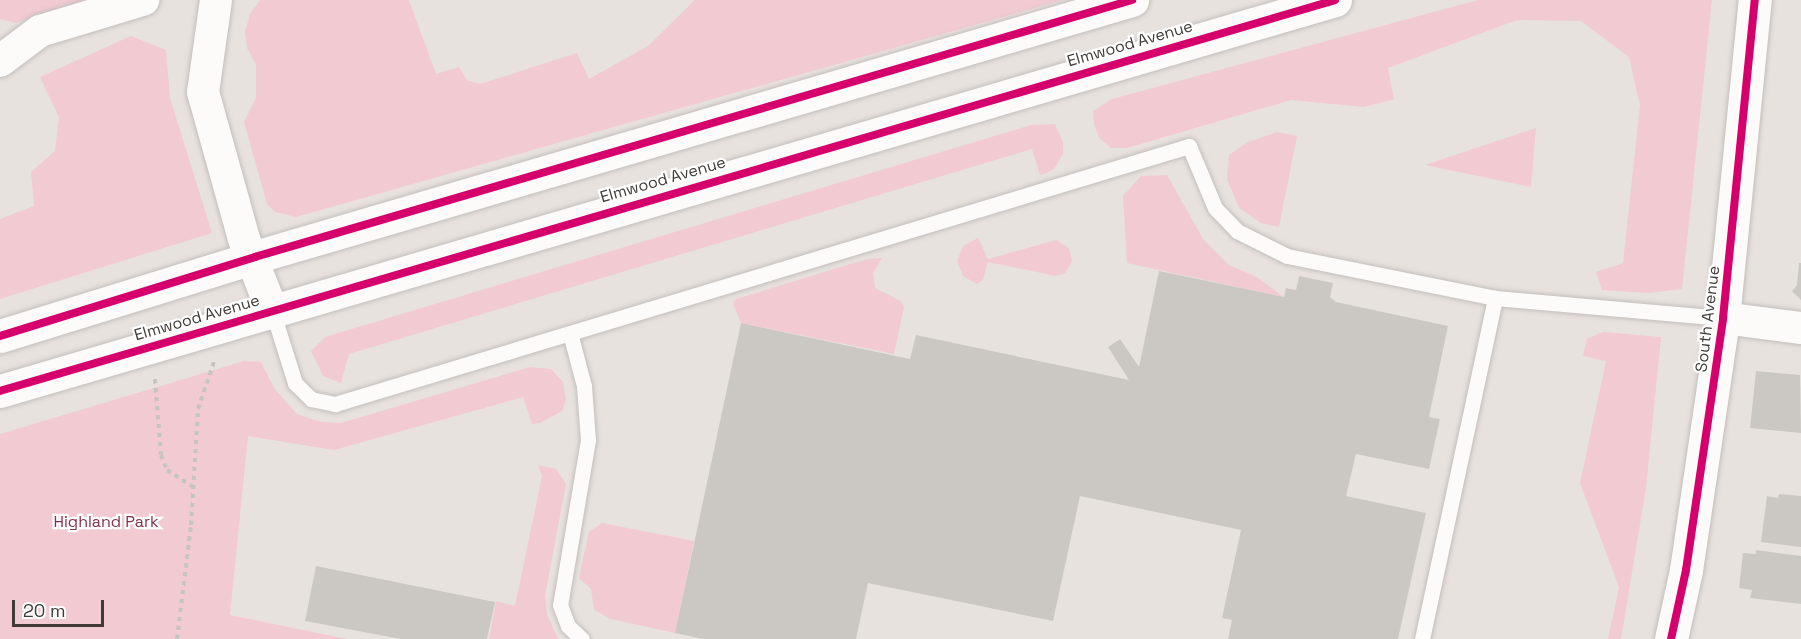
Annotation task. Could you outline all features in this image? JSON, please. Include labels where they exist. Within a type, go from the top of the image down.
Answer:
[{"type":"main road","points":[[0,336],[255,257],[1132,0]]},
{"type":"main road","name":"Elmwood Avenue","points":[[0,391],[1335,0]]},
{"type":"main road","name":"South Avenue","points":[[1671,639],[1686,570],[1723,318],[1755,0]]},
{"type":"street","points":[[0,61],[40,32],[143,0]]},
{"type":"street","points":[[216,0],[203,92],[244,239],[255,257],[272,310]]},
{"type":"street","points":[[1723,318],[1801,328]]},
{"type":"lane","points":[[272,310],[295,383],[311,399],[326,404],[346,402],[1189,146],[1215,208],[1237,231],[1287,256],[1495,298],[1723,318]]},
{"type":"lane","points":[[1422,639],[1495,298]]},
{"type":"lane","points":[[570,333],[584,386],[588,440],[560,605],[568,627],[582,639]]},
{"type":"path","points":[[177,639],[193,488],[198,409],[214,362]]},
{"type":"path","points":[[156,379],[161,455],[167,470],[193,488]]},
{"type":"green space","points":[[0,0],[86,0],[16,23],[0,19]]},
{"type":"green space","points":[[260,0],[409,0],[436,74],[459,67],[467,80],[480,84],[577,53],[589,79],[648,46],[695,0],[1063,0],[296,217],[275,212],[267,204],[244,122],[256,98],[256,64],[247,48],[245,32],[250,14]]},
{"type":"green space","points":[[1478,0],[1712,0],[1682,289],[1648,293],[1602,290],[1596,272],[1623,263],[1640,105],[1629,57],[1581,21],[1517,20],[1388,68],[1394,99],[1364,107],[1291,100],[1127,148],[1111,148],[1099,138],[1094,124],[1093,111],[1112,99]]},
{"type":"green space","points":[[131,36],[166,50],[170,98],[212,233],[0,299],[0,219],[34,206],[31,172],[55,151],[59,117],[40,77]]},
{"type":"green space","points":[[1055,124],[1063,142],[1063,154],[1054,169],[1045,174],[1040,175],[1032,149],[349,354],[341,383],[323,376],[311,351],[325,337],[1031,125]]},
{"type":"green space","points":[[1536,128],[1531,187],[1425,165]]},
{"type":"green space","points":[[1277,132],[1297,136],[1279,227],[1261,223],[1239,208],[1227,179],[1229,155],[1248,142]]},
{"type":"green space","points":[[1167,175],[1203,239],[1229,265],[1257,277],[1284,297],[1127,263],[1123,196],[1141,176]]},
{"type":"green space","points":[[978,238],[988,259],[1056,240],[1069,248],[1072,261],[1065,273],[1056,276],[988,262],[983,280],[977,284],[963,276],[957,261],[963,246]]},
{"type":"green space","points":[[882,258],[873,273],[875,288],[901,301],[904,307],[894,354],[741,323],[733,303],[736,299],[867,259]]},
{"type":"green space","points":[[1603,332],[1661,337],[1646,488],[1621,639],[1608,639],[1619,587],[1580,483],[1606,361],[1583,356],[1587,339]]},
{"type":"green space","name":"Highland Park","points":[[244,361],[261,362],[274,388],[297,414],[321,422],[341,423],[530,367],[551,369],[563,382],[566,399],[562,411],[540,423],[532,424],[523,397],[334,450],[248,436],[230,615],[347,639],[0,639],[0,434]]},
{"type":"green space","points":[[538,465],[556,469],[566,484],[545,596],[547,614],[558,639],[489,639],[496,601],[515,606],[542,476]]},
{"type":"green space","points":[[602,523],[694,541],[675,633],[611,619],[594,610],[591,589],[579,578],[589,532]]},
{"type":"building","points":[[1799,263],[1801,263],[1801,300],[1792,291],[1797,285]]},
{"type":"building","points":[[1159,271],[1284,297],[1286,288],[1296,290],[1299,276],[1333,283],[1330,297],[1336,302],[1448,326],[1429,417],[1440,419],[1429,469],[1356,454],[1346,496],[1426,513],[1398,639],[1228,639],[1232,620],[1222,618],[1241,530],[1080,496],[1053,621],[868,583],[856,639],[703,639],[675,633],[741,323],[910,359],[916,335],[1129,380],[1108,347],[1120,339],[1139,367]]},
{"type":"building","points":[[1756,371],[1800,375],[1801,433],[1750,428]]},
{"type":"building","points":[[1779,494],[1801,496],[1801,547],[1761,542],[1767,496],[1778,498]]},
{"type":"building","points":[[1756,550],[1801,556],[1801,604],[1750,598],[1752,590],[1739,588],[1743,553],[1756,554]]},
{"type":"building","points":[[316,566],[495,602],[487,639],[401,639],[305,621]]},
{"type":"cycle path","points":[[0,336],[255,257],[1132,0]]},
{"type":"cycle path","points":[[0,391],[1335,0]]},
{"type":"cycle path","points":[[1671,639],[1686,570],[1723,318],[1755,0]]}]
